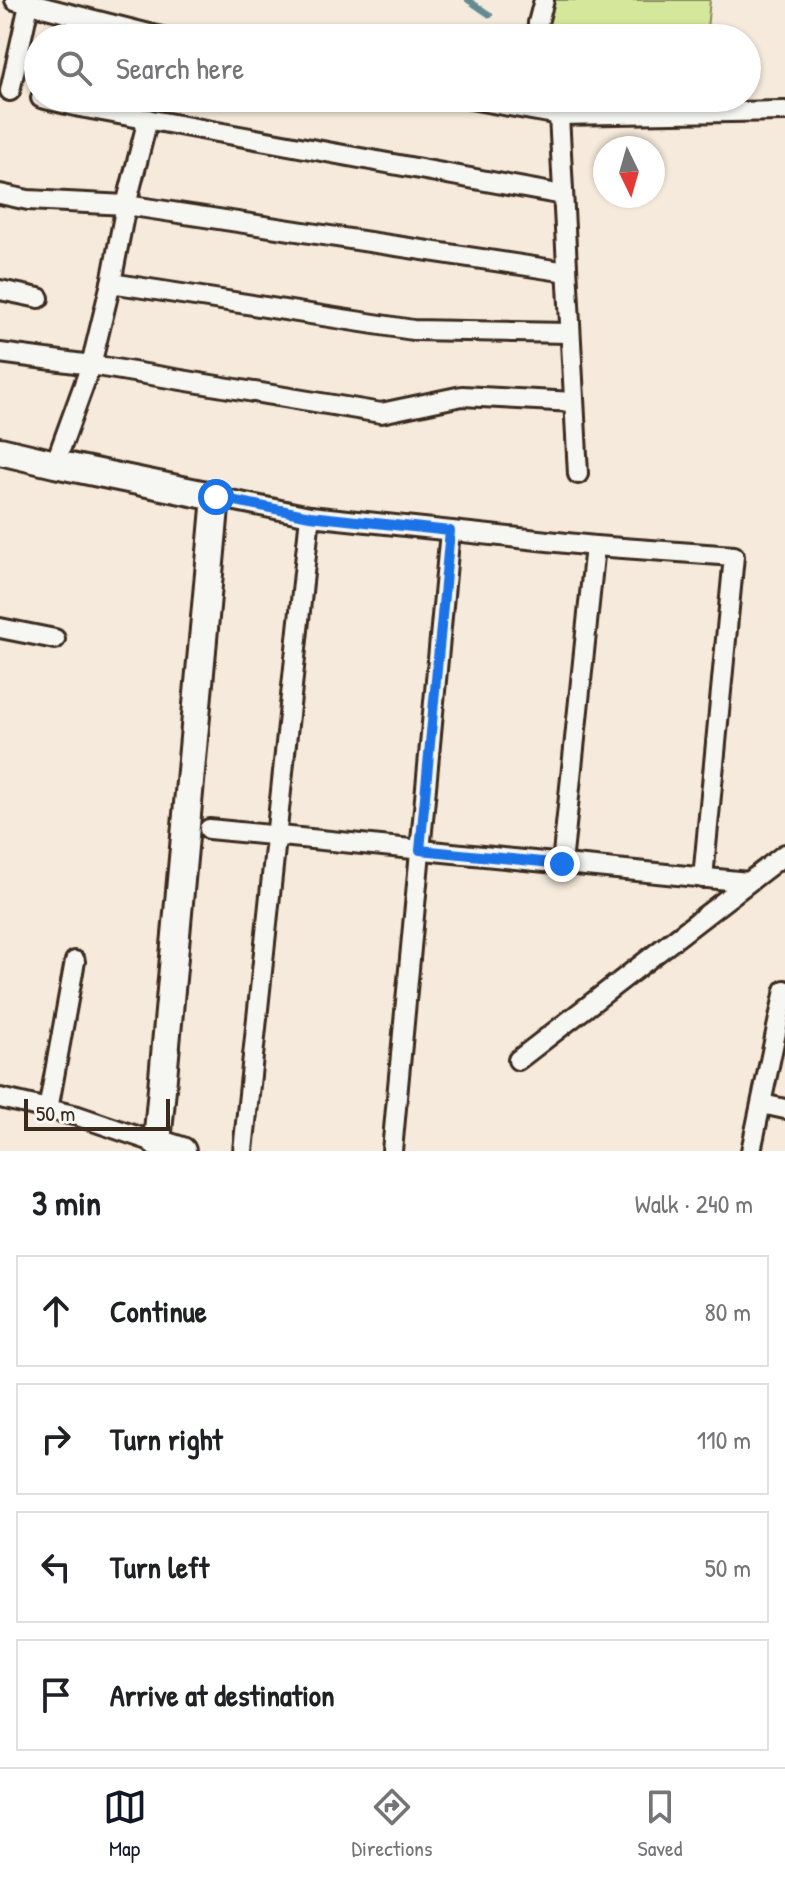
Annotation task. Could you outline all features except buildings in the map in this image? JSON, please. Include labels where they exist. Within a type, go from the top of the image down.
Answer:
[{"type":"main road","points":[[0,451],[216,497],[151,1145]]},
{"type":"street","points":[[538,24],[544,0]]},
{"type":"street","points":[[5,90],[25,1],[112,24]]},
{"type":"street","points":[[761,111],[785,111]]},
{"type":"street","points":[[112,112],[563,195]]},
{"type":"street","points":[[552,112],[559,115],[728,112]]},
{"type":"street","points":[[559,115],[578,474]]},
{"type":"street","points":[[55,464],[91,365],[148,119]]},
{"type":"street","points":[[0,194],[28,200],[126,205],[567,272]]},
{"type":"street","points":[[111,283],[413,330],[570,333]]},
{"type":"street","points":[[0,290],[39,298]]},
{"type":"street","points":[[0,353],[381,413],[462,396],[574,402]]},
{"type":"street","points":[[216,497],[310,516],[595,546],[734,556],[703,878]]},
{"type":"street","points":[[243,1151],[310,516]]},
{"type":"street","points":[[392,1151],[450,531]]},
{"type":"street","points":[[562,864],[595,546]]},
{"type":"street","points":[[0,628],[55,639]]},
{"type":"street","points":[[209,829],[748,882]]},
{"type":"street","points":[[518,1060],[785,854]]},
{"type":"street","points":[[48,1110],[75,961]]},
{"type":"street","points":[[751,1151],[785,990]]},
{"type":"street","points":[[0,1098],[78,1116],[151,1145]]},
{"type":"street","points":[[762,1104],[785,1109]]},
{"type":"green space","points":[[552,0],[710,0],[707,24],[546,24]]},
{"type":"waterway","points":[[468,0],[490,15]]},
{"type":"route","points":[[216,497],[310,516],[450,531],[420,850],[562,864]]}]
